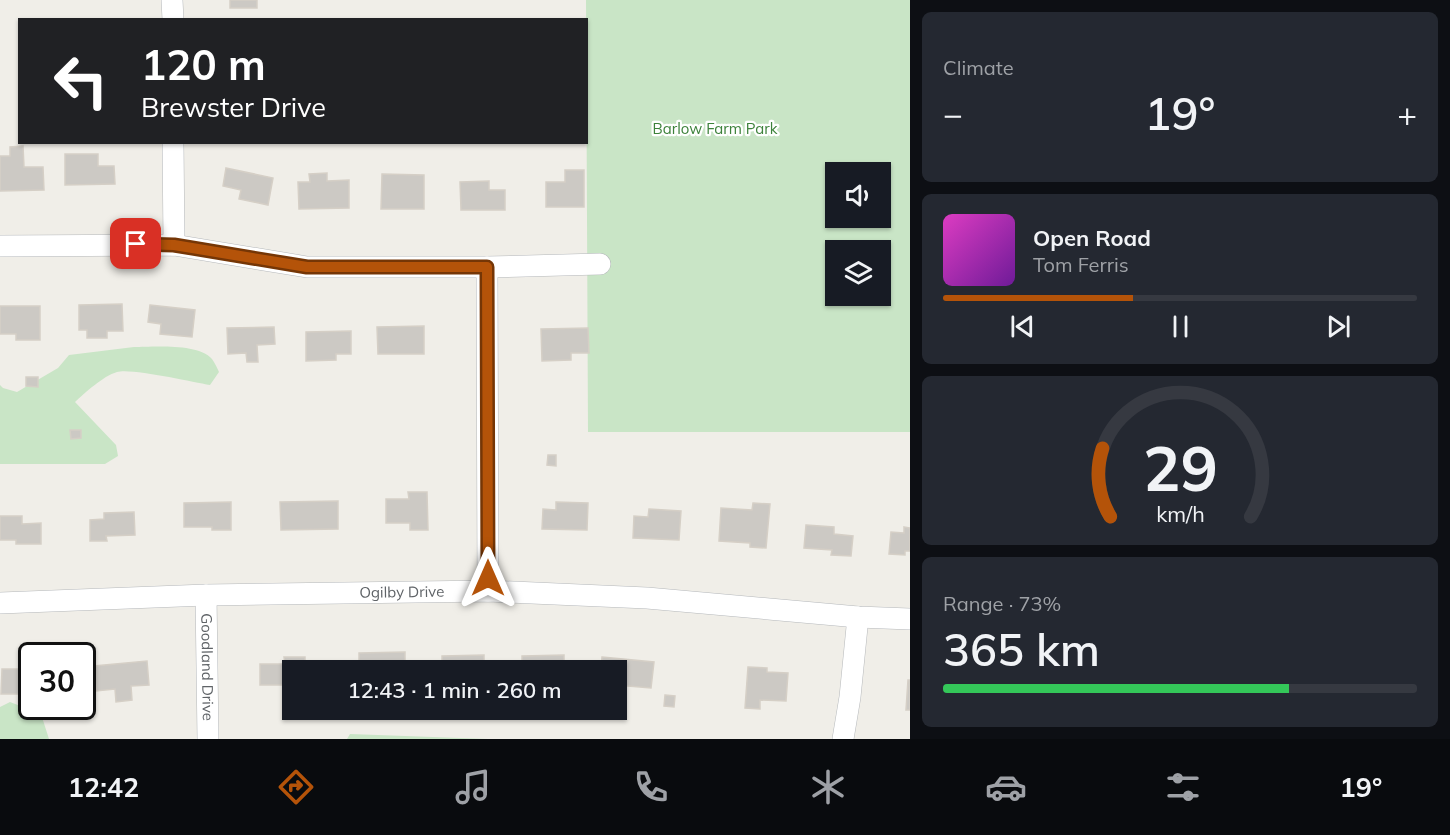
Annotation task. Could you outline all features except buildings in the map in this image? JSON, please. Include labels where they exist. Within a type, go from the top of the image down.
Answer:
[{"type":"street","points":[[172,0],[172,18]]},
{"type":"street","points":[[173,144],[174,245]]},
{"type":"street","points":[[0,246],[174,245],[307,267],[487,267],[600,264]]},
{"type":"street","points":[[487,267],[488,591]]},
{"type":"street","name":"Ogilby Drive","points":[[0,603],[206,595],[488,591],[647,598],[858,617],[910,619]]},
{"type":"street","name":"Goodland Drive","points":[[206,595],[208,739]]},
{"type":"street","points":[[843,739],[850,697],[858,617]]},
{"type":"green space","name":"Barlow Farm Park","points":[[586,0],[910,0],[910,432],[588,432],[588,18],[586,18]]},
{"type":"green space","points":[[134,347],[175,347],[197,350],[212,359],[219,372],[210,385],[125,371],[112,374],[94,385],[75,402],[116,445],[118,456],[105,464],[0,464],[0,385],[17,392],[58,368],[69,355]]},
{"type":"green space","points":[[10,702],[18,705],[18,720],[43,720],[49,739],[0,739],[0,707]]},
{"type":"green space","points":[[350,734],[488,739],[347,739]]},
{"type":"route","points":[[136,244],[174,245],[307,267],[487,267],[488,578]]}]
